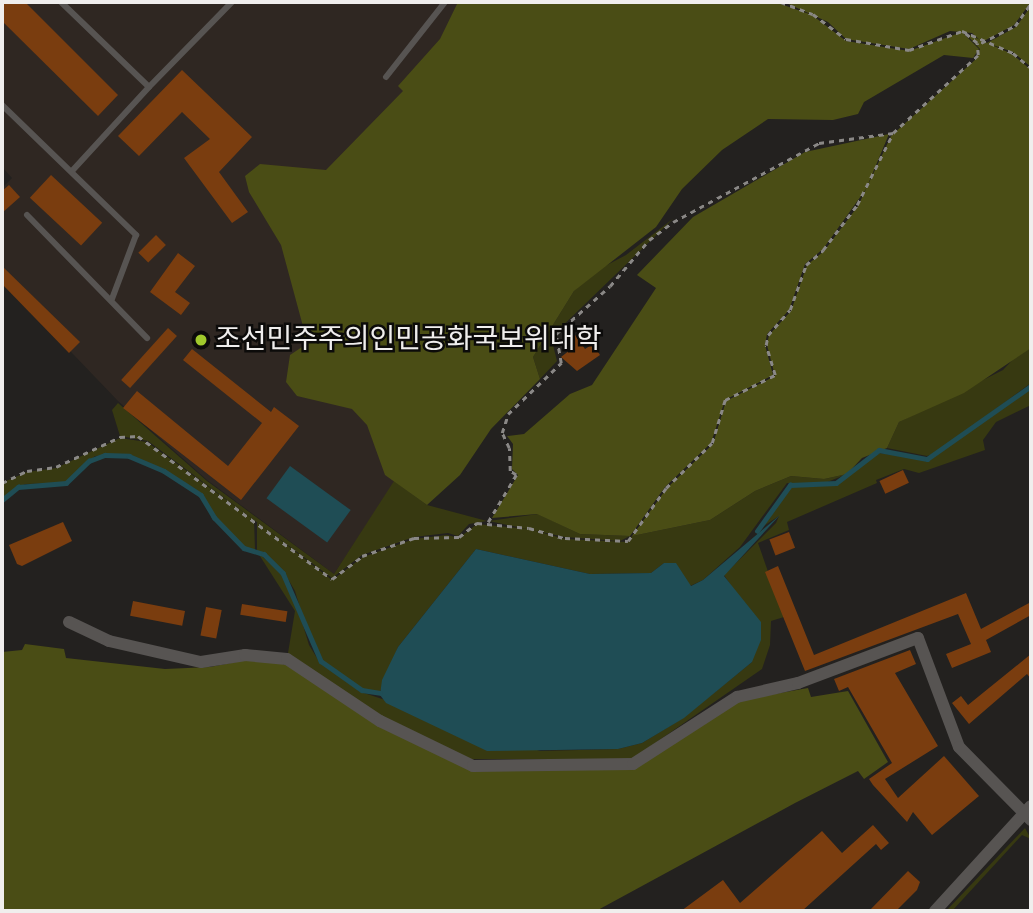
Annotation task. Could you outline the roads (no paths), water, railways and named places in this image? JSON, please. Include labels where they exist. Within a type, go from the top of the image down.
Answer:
[{"type":"street","points":[[69,621],[109,641],[201,662],[252,655],[287,659],[380,721],[473,766],[632,764],[737,697],[798,683],[918,638],[960,747],[1029,813],[936,911]]},
{"type":"lane","points":[[61,2],[149,87]]},
{"type":"lane","points":[[72,171],[232,2]]},
{"type":"lane","points":[[386,77],[445,2]]},
{"type":"lane","points":[[2,105],[136,235],[112,299]]},
{"type":"lane","points":[[27,215],[112,299],[147,338]]},
{"type":"water","points":[[290,466],[351,510],[327,542],[266,498]]},
{"type":"water","points":[[780,515],[724,576],[761,622],[761,640],[752,662],[684,718],[642,743],[618,749],[487,751],[386,703],[380,695],[382,680],[398,647],[476,549],[590,574],[651,573],[664,563],[676,563],[691,586],[703,580]]},
{"type":"waterway","points":[[757,531],[790,485],[836,483],[879,450],[927,459],[1031,386]]},
{"type":"waterway","points":[[2,500],[18,487],[66,483],[89,461],[105,455],[129,456],[164,471],[201,495],[214,517],[244,548],[264,554],[283,573],[321,661],[362,690],[380,693]]},
{"type":"place","name":"조선민주주의인민공화국보위대학","points":[[201,340]]}]
